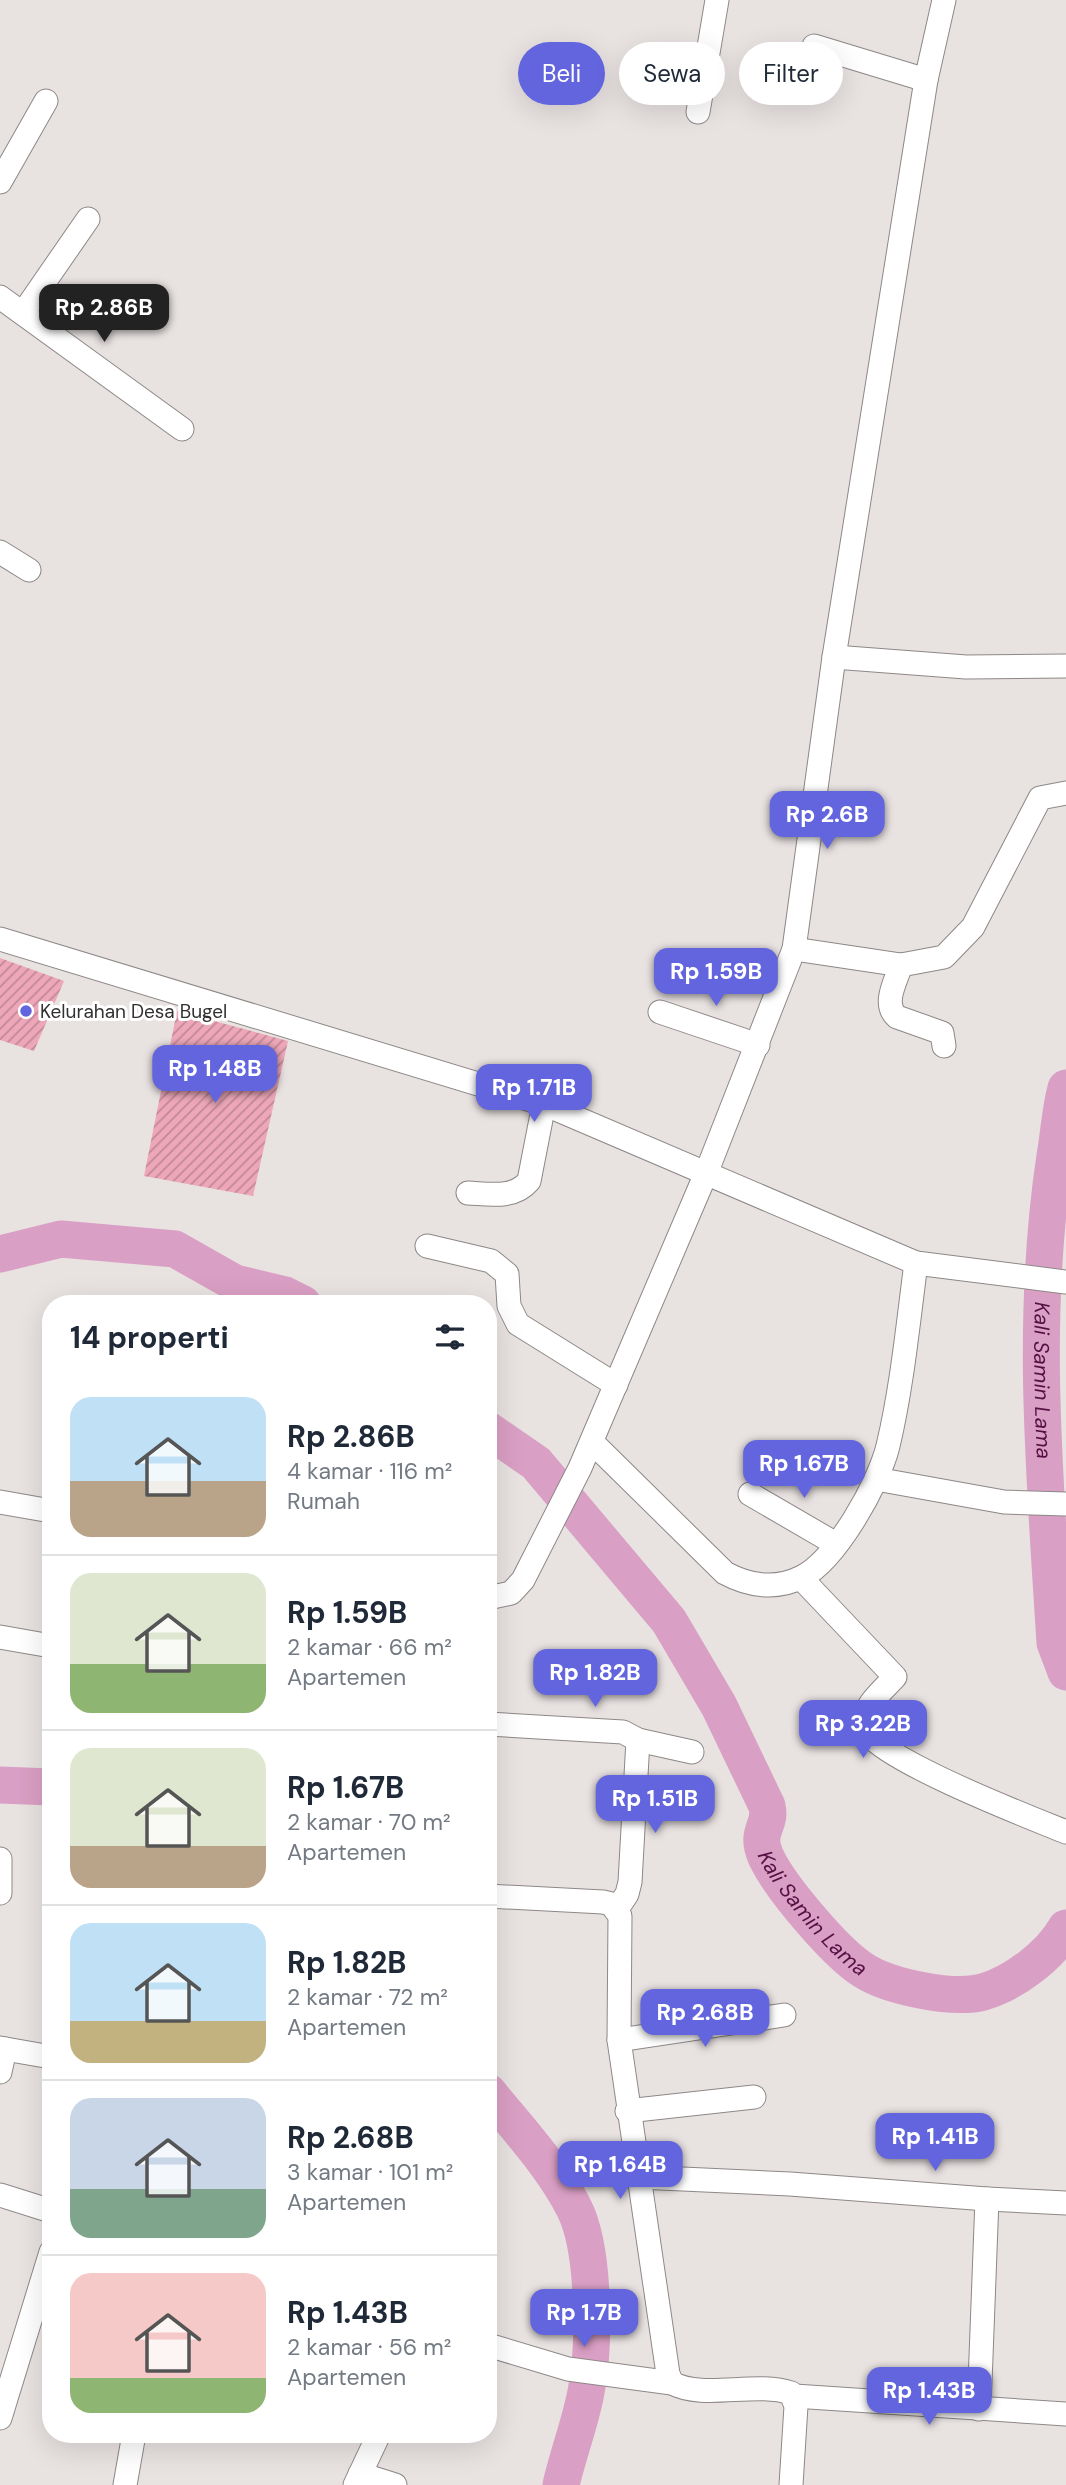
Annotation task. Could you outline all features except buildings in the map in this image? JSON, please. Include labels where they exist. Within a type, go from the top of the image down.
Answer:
[{"type":"street","points":[[698,112],[717,0]]},
{"type":"street","points":[[497,1596],[511,1593],[523,1580],[592,1442],[707,1171],[794,949],[834,657],[926,80],[944,0]]},
{"type":"street","points":[[843,55],[926,80]]},
{"type":"street","points":[[0,182],[46,101]]},
{"type":"street","points":[[23,313],[88,219]]},
{"type":"street","points":[[0,297],[183,429]]},
{"type":"street","points":[[0,551],[29,570]]},
{"type":"street","points":[[834,657],[966,667],[1066,666]]},
{"type":"street","points":[[794,949],[901,965],[932,962],[944,957],[972,927],[1040,798],[1066,793]]},
{"type":"street","points":[[0,939],[544,1104],[707,1171],[916,1263],[1066,1282]]},
{"type":"street","points":[[901,965],[889,1002],[891,1012],[897,1017],[942,1033],[944,1046]]},
{"type":"street","points":[[660,1012],[758,1045]]},
{"type":"street","points":[[468,1193],[505,1195],[523,1188],[529,1181],[544,1104]]},
{"type":"street","points":[[427,1246],[491,1261],[507,1274],[509,1306],[518,1324],[616,1385]]},
{"type":"street","points":[[592,1442],[725,1573],[744,1583],[759,1586],[801,1578],[816,1567],[857,1515],[876,1479],[888,1448],[916,1263]]},
{"type":"street","points":[[876,1479],[1004,1502],[1066,1504]]},
{"type":"street","points":[[750,1494],[836,1544]]},
{"type":"street","points":[[0,1502],[42,1509]]},
{"type":"street","points":[[801,1578],[895,1677],[866,1711],[862,1722],[864,1731],[875,1741],[937,1778],[1066,1832]]},
{"type":"street","points":[[0,1637],[42,1644]]},
{"type":"street","points":[[497,1725],[623,1732],[638,1740],[692,1752]]},
{"type":"street","points":[[617,1909],[627,1894],[630,1882],[638,1740]]},
{"type":"street","points":[[0,1859],[0,1893]]},
{"type":"street","points":[[497,1896],[603,1902],[617,1909],[622,1924],[619,2040],[627,2111],[665,2364],[672,2383]]},
{"type":"street","points":[[619,2040],[785,2015]]},
{"type":"street","points":[[0,2073],[3,2049],[42,2056]]},
{"type":"street","points":[[627,2111],[754,2096]]},
{"type":"street","points":[[639,2177],[790,2184],[1066,2203]]},
{"type":"street","points":[[0,2195],[42,2208]]},
{"type":"street","points":[[979,2409],[986,2199]]},
{"type":"street","points":[[0,2418],[7,2367],[42,2276]]},
{"type":"street","points":[[497,2349],[568,2369],[672,2383],[689,2389],[774,2389],[794,2396],[1066,2414]]},
{"type":"street","points":[[791,2485],[796,2406],[794,2396]]},
{"type":"street","points":[[125,2485],[132,2443]]},
{"type":"street","points":[[375,2443],[358,2479],[396,2485]]},
{"type":"waterway","name":"Kali Samin Lama","points":[[1066,1088],[1047,1218],[1041,1339],[1044,1460],[1055,1643],[1066,1672]]},
{"type":"waterway","name":"Kali Samin Lama","points":[[0,1254],[61,1239],[175,1249],[235,1283],[285,1295]]},
{"type":"waterway","name":"Kali Samin Lama","points":[[497,1436],[536,1463],[669,1621],[719,1706],[767,1806],[767,1819],[762,1835],[766,1857],[795,1901],[851,1961],[874,1976],[904,1987],[939,1993],[970,1994],[995,1988],[1019,1975],[1051,1949],[1066,1928]]},
{"type":"waterway","name":"Kali Samin Lama","points":[[0,1785],[42,1787]]},
{"type":"waterway","name":"Kali Samin Lama","points":[[497,2103],[566,2192],[581,2226],[586,2248],[592,2325],[589,2373],[561,2485]]},
{"type":"place","name":"Kelurahan Desa Bugel","points":[[26,1011]]}]
